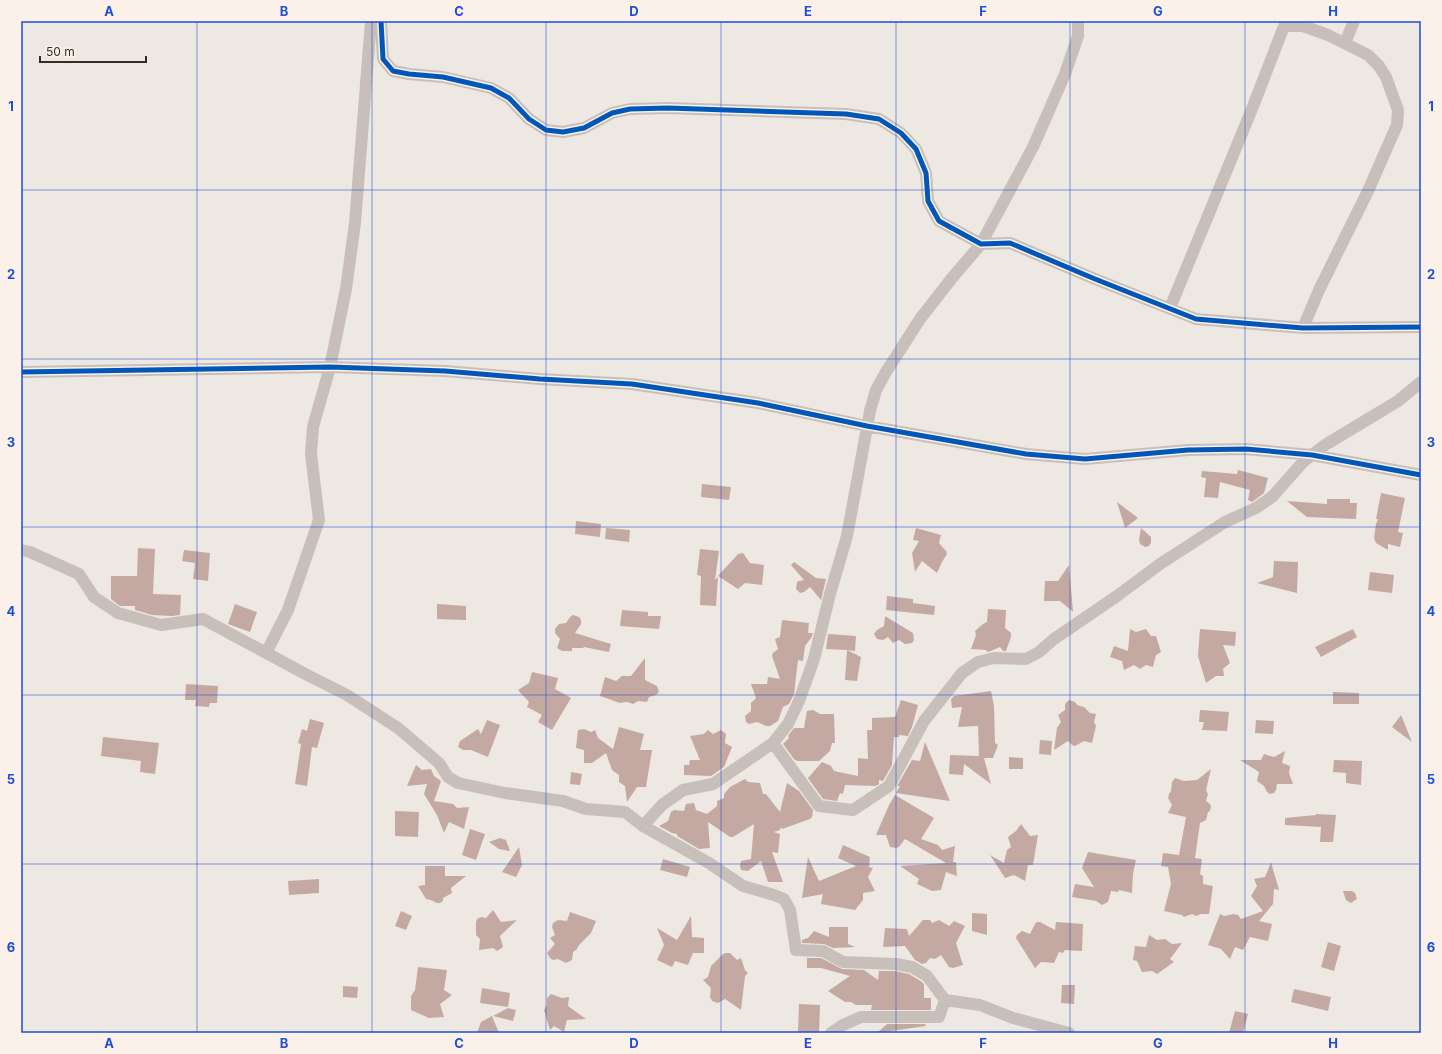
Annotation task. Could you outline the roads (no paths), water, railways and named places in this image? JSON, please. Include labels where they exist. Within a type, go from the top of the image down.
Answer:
[{"type":"street","points":[[266,653],[288,610],[319,520],[311,454],[313,427],[330,367],[346,289],[355,223],[371,21]]},
{"type":"street","points":[[381,21],[383,59],[393,71],[443,77],[491,88],[509,98],[529,119],[546,130],[563,132],[584,128],[612,113],[630,109],[668,108],[846,114],[879,119],[901,133],[916,149],[926,173],[928,201],[939,221],[981,244],[1010,243],[1196,319],[1303,328],[1421,327]]},
{"type":"street","points":[[643,826],[662,805],[683,790],[714,784],[773,743],[788,724],[799,701],[814,659],[846,536],[867,426],[876,390],[920,319],[981,244],[1033,147],[1065,74],[1078,36],[1078,21]]},
{"type":"street","points":[[1303,26],[1314,21]]},
{"type":"street","points":[[1345,43],[1354,21]]},
{"type":"street","points":[[1170,308],[1252,109],[1285,23],[1303,26],[1328,35],[1368,55],[1379,66],[1386,77],[1398,110],[1397,126],[1368,191],[1319,290],[1303,328]]},
{"type":"street","points":[[21,372],[330,367],[445,371],[540,379],[632,384],[758,403],[867,426],[1026,454],[1085,459],[1188,450],[1238,449],[1312,455],[1421,475]]},
{"type":"street","points":[[773,743],[819,806],[853,810],[889,786],[924,721],[962,673],[978,662],[994,658],[1026,659],[1039,652],[1054,639],[1117,596],[1160,564],[1225,522],[1256,508],[1272,497],[1303,462],[1312,455],[1398,401],[1421,382]]},
{"type":"street","points":[[21,550],[30,552],[79,574],[94,597],[118,613],[161,625],[203,619],[347,695],[398,728],[439,763],[448,777],[458,783],[505,793],[563,801],[586,809],[625,812],[643,826],[708,863],[743,886],[784,899],[790,910],[796,950],[823,951],[843,962],[896,964],[912,967],[927,976],[945,1000],[980,1005],[1013,1018],[1069,1033]]},
{"type":"street","points":[[832,1033],[843,1025],[861,1017],[939,1017],[945,1000]]}]
